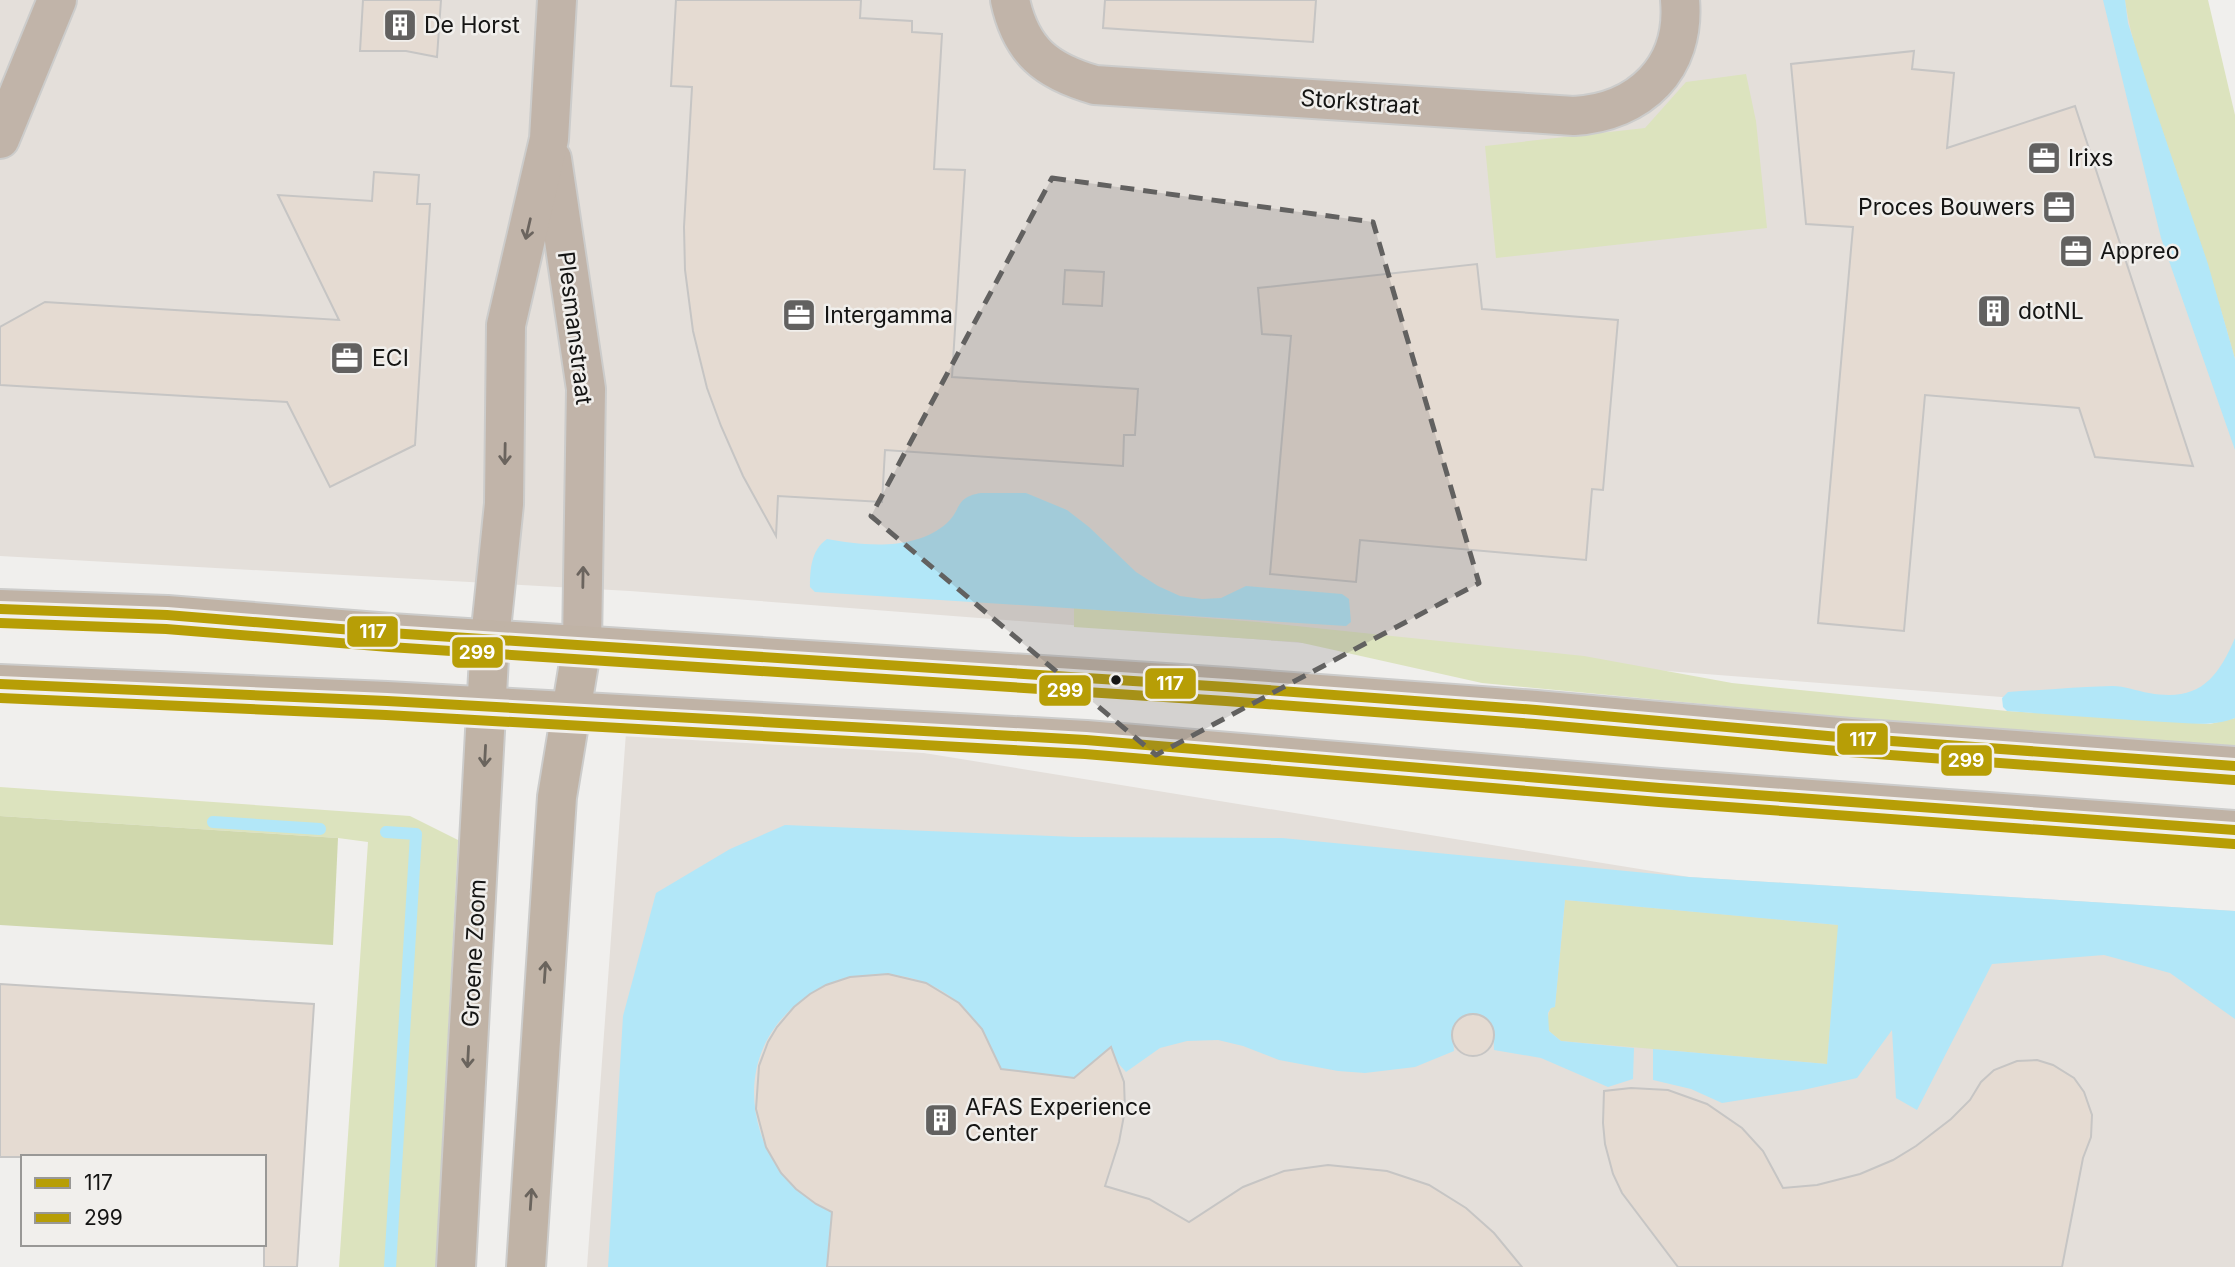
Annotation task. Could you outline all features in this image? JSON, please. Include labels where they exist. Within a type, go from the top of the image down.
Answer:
[{"type":"main road","points":[[0,609],[167,615],[376,632],[1227,687],[1536,710],[1850,738],[2235,766]]},
{"type":"main road","name":"Groene Zoom","points":[[456,1267],[490,639]]},
{"type":"main road","points":[[526,1267],[557,797],[582,645]]},
{"type":"main road","points":[[0,684],[387,701],[1086,740],[1660,788],[2235,830]]},
{"type":"street","points":[[0,139],[36,57],[57,0]]},
{"type":"street","name":"Plesmanstraat","points":[[490,639],[504,504],[506,325],[549,139],[557,0]]},
{"type":"street","name":"Storkstraat","points":[[1010,0],[1020,32],[1030,48],[1061,73],[1095,85],[1574,116],[1594,115],[1616,107],[1642,93],[1658,78],[1673,57],[1679,37],[1680,0]]},
{"type":"street","name":"Plesmanstraat","points":[[549,139],[586,389],[582,645]]},
{"type":"highlighted area","points":[[1052,178],[1373,222],[1479,583],[1156,755],[871,516]]},
{"type":"shaded area","points":[[0,0],[2153,0],[2235,268],[2235,715],[630,591],[0,556]]},
{"type":"shaded area","points":[[628,705],[1689,877],[2235,911],[2235,1267],[587,1267]]},
{"type":"green space","points":[[2125,0],[2208,0],[2235,115],[2235,359],[2197,233],[2139,60]]},
{"type":"green space","points":[[1746,74],[1756,121],[1767,228],[1496,258],[1485,146],[1645,128],[1686,82]]},
{"type":"green space","points":[[1074,608],[1258,622],[1584,656],[1732,683],[2007,711],[2210,724],[2235,718],[2235,746],[1969,729],[1482,683],[1298,642],[1074,627]]},
{"type":"green space","points":[[0,787],[410,816],[458,840],[436,1267],[339,1267],[368,842],[0,816]]},
{"type":"green space","points":[[0,816],[338,838],[333,945],[0,925]]},
{"type":"green space","points":[[1565,900],[1839,925],[1827,1064],[1561,1041],[1549,1031],[1548,1020],[1551,1008],[1555,1006]]},
{"type":"water","points":[[2103,0],[2125,0],[2128,23],[2208,264],[2235,359],[2235,450],[2161,238]]},
{"type":"water","points":[[981,493],[1026,493],[1067,510],[1136,572],[1180,596],[1221,598],[1246,586],[1342,594],[1349,599],[1351,622],[1346,626],[815,592],[810,587],[815,555],[827,539],[889,544],[920,538],[947,523],[967,497]]},
{"type":"water","points":[[2235,638],[2235,718],[2227,721],[2201,724],[2145,721],[2007,711],[2003,707],[2002,698],[2008,692],[2112,686],[2166,695],[2193,691],[2204,685],[2221,666]]},
{"type":"water","points":[[785,825],[1075,837],[1282,838],[1689,877],[2235,911],[2235,1019],[2170,973],[2104,955],[1992,964],[1917,1110],[1896,1098],[1892,1030],[1857,1078],[1722,1103],[1691,1089],[1653,1080],[1653,1049],[1827,1064],[1838,925],[1565,900],[1555,1007],[1548,1013],[1549,1031],[1561,1041],[1634,1048],[1633,1079],[1608,1087],[1541,1058],[1494,1050],[1494,1033],[1490,1022],[1486,1018],[1473,1016],[1463,1016],[1452,1028],[1454,1051],[1415,1067],[1365,1073],[1279,1060],[1218,1040],[1187,1041],[1160,1048],[1126,1072],[1110,1048],[1074,1078],[999,1069],[972,1017],[934,986],[889,975],[843,980],[802,1000],[771,1034],[755,1078],[760,1131],[771,1157],[797,1189],[832,1212],[827,1267],[608,1267],[623,1016],[656,893],[730,849]]},
{"type":"building","name":"De Horst","points":[[363,0],[441,0],[437,57],[406,51],[360,51]]},
{"type":"building","points":[[676,0],[861,0],[860,18],[912,21],[912,32],[942,34],[934,169],[965,170],[952,377],[1138,389],[1135,435],[1124,435],[1123,466],[885,450],[882,502],[778,496],[776,536],[743,476],[721,426],[707,388],[693,331],[685,270],[684,227],[692,87],[671,86]]},
{"type":"building","points":[[1105,0],[1316,0],[1313,42],[1103,28]]},
{"type":"building","name":"dotNL","points":[[1914,51],[1912,69],[1954,73],[1947,148],[2075,106],[2193,466],[2095,457],[2079,408],[1925,395],[1904,631],[1818,623],[1853,227],[1806,224],[1791,64]]},
{"type":"building","points":[[374,172],[419,175],[417,204],[430,204],[415,445],[330,487],[287,402],[0,385],[0,327],[45,302],[339,320],[278,195],[372,201]]},
{"type":"building","points":[[1477,264],[1482,309],[1618,320],[1603,490],[1592,489],[1586,560],[1360,540],[1356,582],[1270,574],[1291,336],[1262,334],[1258,288]]},
{"type":"building","points":[[1065,270],[1104,272],[1102,306],[1063,304]]},
{"type":"building","name":"AFAS Experience Center","points":[[888,974],[926,983],[959,1003],[982,1029],[1001,1069],[1074,1078],[1111,1047],[1124,1082],[1125,1110],[1119,1142],[1105,1186],[1149,1199],[1189,1222],[1243,1187],[1284,1171],[1328,1165],[1387,1171],[1429,1185],[1466,1208],[1494,1233],[1522,1267],[827,1267],[832,1212],[796,1189],[781,1173],[766,1147],[756,1109],[759,1066],[777,1027],[794,1007],[810,994],[850,977]]},
{"type":"building","points":[[0,984],[314,1004],[297,1267],[264,1267],[266,1155],[0,1157]]},
{"type":"building","points":[[1473,1014],[1488,1020],[1494,1035],[1488,1050],[1473,1056],[1458,1050],[1452,1035],[1458,1020]]},
{"type":"building","points":[[2037,1060],[2053,1065],[2074,1078],[2084,1092],[2092,1115],[2091,1137],[2083,1158],[2062,1267],[1678,1267],[1622,1193],[1613,1174],[1605,1144],[1604,1091],[1631,1088],[1668,1090],[1707,1104],[1742,1128],[1763,1151],[1783,1188],[1817,1185],[1860,1174],[1893,1160],[1951,1119],[1994,1070],[2017,1061]]},
{"type":"waterway","points":[[213,822],[320,829]]},
{"type":"waterway","points":[[386,832],[416,834],[390,1267]]},
{"type":"transit line","name":"117","points":[[0,609],[167,615],[390,633],[1227,687],[1536,710],[1850,738],[2235,766]]},
{"type":"transit line","name":"299","points":[[0,623],[166,629],[389,647],[1226,701],[1535,724],[1849,752],[2234,780]]},
{"type":"transit line","name":"117","points":[[0,684],[387,701],[1086,740],[1660,788],[2235,830]]},
{"type":"transit line","name":"299","points":[[0,698],[386,715],[1085,754],[1659,802],[2234,844]]},
{"type":"place","name":"De Horst","points":[[400,25]]},
{"type":"place","name":"Irixs","points":[[2044,158]]},
{"type":"place","name":"Proces Bouwers","points":[[2059,207]]},
{"type":"place","name":"Appreo","points":[[2076,251]]},
{"type":"place","name":"dotNL","points":[[1994,311]]},
{"type":"place","name":"Intergamma","points":[[799,315]]},
{"type":"place","name":"ECI","points":[[347,358]]},
{"type":"place","name":"AFAS Experience Center","points":[[941,1120]]}]
